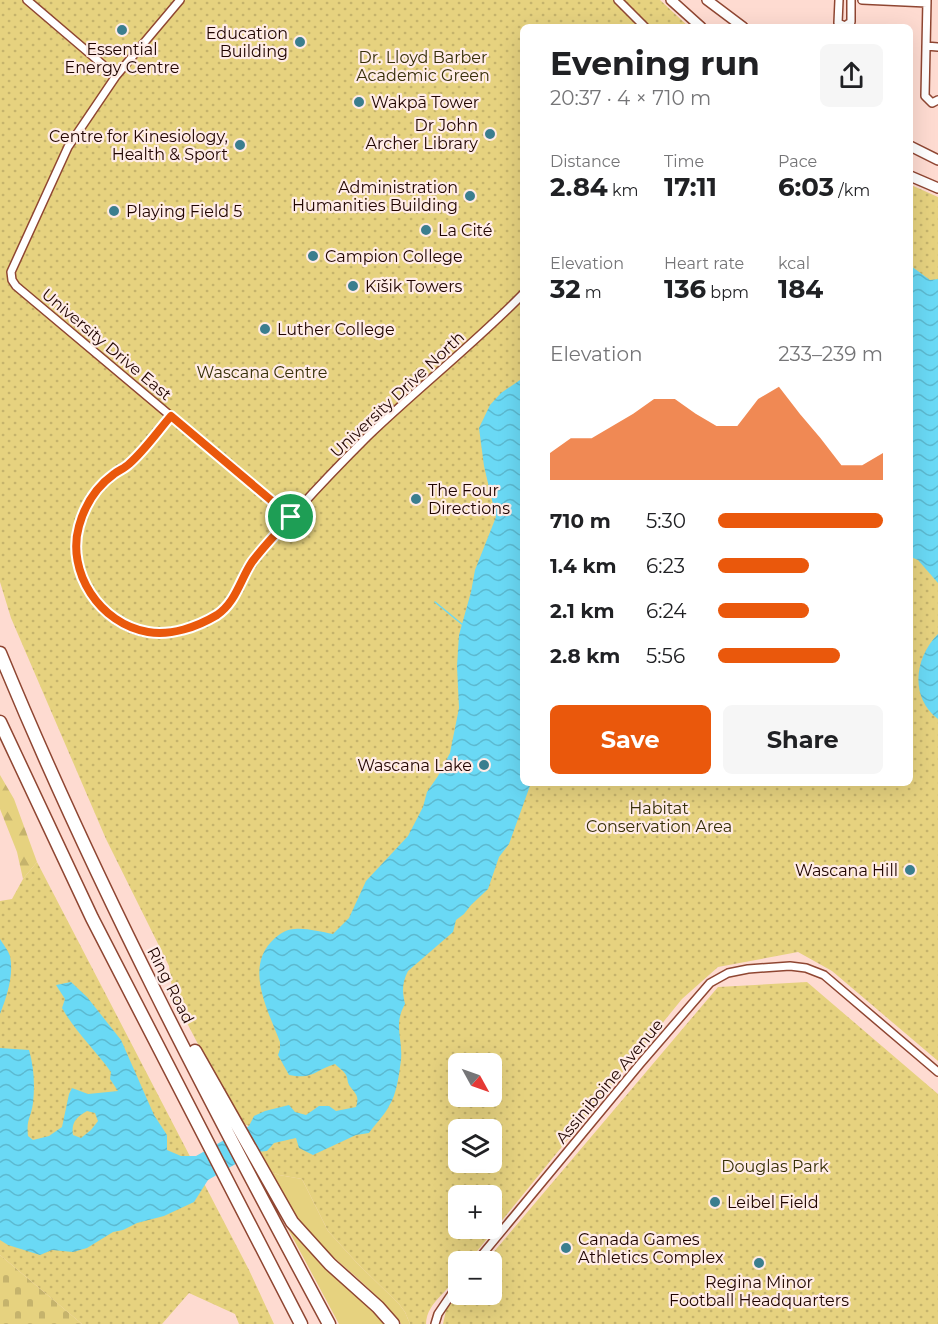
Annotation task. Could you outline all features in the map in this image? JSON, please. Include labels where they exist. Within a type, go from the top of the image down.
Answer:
[{"type":"highway","points":[[0,653],[43,756],[99,877],[251,1166],[329,1324]]},
{"type":"highway","points":[[0,722],[92,918],[302,1324]]},
{"type":"highway","points":[[251,1166],[304,1237],[393,1324]]},
{"type":"highway","points":[[254,1232],[293,1324]]},
{"type":"main road","points":[[671,0],[698,24]]},
{"type":"main road","points":[[706,0],[739,24]]},
{"type":"main road","points":[[720,10],[728,24]]},
{"type":"main road","points":[[913,148],[938,160]]},
{"type":"main road","points":[[913,177],[938,188]]},
{"type":"street","points":[[27,0],[116,76],[180,0]]},
{"type":"street","points":[[618,0],[642,24]]},
{"type":"street","points":[[839,0],[838,23],[840,24]]},
{"type":"street","points":[[848,24],[851,22],[851,0]]},
{"type":"street","points":[[862,0],[927,2],[925,96],[935,102]]},
{"type":"street","points":[[926,46],[938,47]]},
{"type":"street","name":"University Drive East","points":[[116,76],[68,147],[11,272],[12,280],[16,286],[291,517]]},
{"type":"street","name":"University Drive North","points":[[291,517],[368,436],[520,297]]},
{"type":"street","points":[[171,416],[129,464],[95,491],[79,526],[76,557],[80,573],[91,594],[112,615],[135,629],[149,633],[188,629],[219,614],[238,590],[252,562],[291,517]]},
{"type":"street","name":"Assiniboine Avenue","points":[[485,1251],[710,983],[728,974],[748,969],[790,966],[815,971],[832,981],[938,1072]]},
{"type":"street","points":[[435,1324],[448,1298]]},
{"type":"green space","name":"Wascana Centre","points":[[0,0],[660,0],[686,24],[520,24],[520,786],[913,786],[913,186],[938,197],[938,1061],[832,971],[798,952],[718,967],[682,999],[502,1220],[502,1185],[448,1185],[448,1239],[487,1239],[477,1251],[448,1251],[448,1288],[432,1307],[426,1324],[410,1324],[399,1304],[328,1231],[302,1179],[279,1175],[266,1169],[249,1126],[240,1125],[173,996],[169,966],[106,839],[11,618],[0,582]]},
{"type":"green space","points":[[0,775],[14,799],[37,862],[23,879],[17,852],[0,809]]},
{"type":"green space","points":[[37,862],[249,1270],[274,1324],[239,1324],[235,1314],[189,1293],[162,1324],[82,1324],[0,1255],[0,901],[12,899],[23,879]]},
{"type":"green space","name":"Douglas Park","points":[[807,982],[938,1094],[938,1324],[443,1324],[446,1310],[450,1305],[502,1305],[502,1251],[494,1251],[718,987]]},
{"type":"green space","points":[[266,1169],[279,1175],[302,1179],[328,1231],[399,1304],[410,1324],[401,1324],[378,1297],[299,1224],[285,1205]]},
{"type":"green space","points":[[292,1225],[389,1324],[339,1324],[287,1227]]},
{"type":"green space","points":[[0,1255],[82,1324],[0,1324]]},
{"type":"water","points":[[913,267],[930,280],[938,279],[938,583],[918,560],[913,558]]},
{"type":"water","name":"Wascana Lake","points":[[520,380],[520,786],[530,786],[509,844],[499,857],[488,889],[456,920],[453,932],[406,975],[403,987],[405,1004],[399,1025],[401,1060],[394,1096],[387,1110],[369,1133],[356,1135],[313,1155],[299,1148],[296,1138],[274,1143],[267,1151],[256,1152],[208,1180],[194,1202],[164,1216],[113,1232],[87,1248],[73,1252],[52,1250],[40,1255],[8,1245],[0,1240],[0,1048],[29,1050],[34,1090],[28,1122],[28,1136],[33,1140],[49,1136],[62,1127],[72,1088],[88,1094],[118,1091],[110,1079],[111,1072],[62,1008],[65,999],[56,985],[71,982],[87,997],[121,1040],[154,1115],[167,1135],[167,1150],[181,1156],[196,1156],[249,1126],[254,1116],[265,1111],[289,1105],[295,1112],[306,1115],[319,1106],[329,1106],[336,1111],[356,1107],[356,1095],[348,1084],[345,1074],[335,1064],[309,1075],[289,1075],[278,1055],[280,1042],[261,988],[259,975],[261,962],[266,949],[275,938],[284,932],[300,929],[333,934],[349,918],[366,881],[408,836],[423,807],[427,792],[450,753],[459,708],[457,666],[459,635],[475,570],[496,517],[484,466],[479,428],[490,405],[501,393]],"holes":[[[87,1111],[95,1113],[98,1121],[81,1138],[73,1135],[73,1127],[77,1118]]]},
{"type":"water","points":[[938,634],[938,719],[923,700],[918,677],[924,654]]},
{"type":"water","points":[[0,939],[10,956],[11,971],[0,1014]]},
{"type":"waterway","points":[[435,602],[463,625]]},
{"type":"place","name":"Essential Energy Centre","points":[[122,30]]},
{"type":"place","name":"Education Building","points":[[300,42]]},
{"type":"place","name":"Wakpā Tower","points":[[359,102]]},
{"type":"place","name":"Dr John Archer Library","points":[[490,134]]},
{"type":"place","name":"Centre for Kinesiology, Health & Sport","points":[[240,145]]},
{"type":"place","name":"Administration Humanities Building","points":[[470,196]]},
{"type":"place","name":"Playing Field 5","points":[[114,211]]},
{"type":"place","name":"La Cité","points":[[426,230]]},
{"type":"place","name":"Campion College","points":[[313,256]]},
{"type":"place","name":"Kīšik Towers","points":[[353,286]]},
{"type":"place","name":"Luther College","points":[[265,329]]},
{"type":"place","name":"The Four Directions","points":[[416,499]]},
{"type":"place","name":"Wascana Lake","points":[[484,765]]},
{"type":"place","name":"Wascana Hill","points":[[910,870]]},
{"type":"place","name":"Leibel Field","points":[[715,1202]]},
{"type":"place","name":"Canada Games Athletics Complex","points":[[566,1248]]},
{"type":"place","name":"Regina Minor Football Headquarters","points":[[759,1263]]},
{"type":"route","points":[[171,416],[291,517],[252,562],[238,590],[219,614],[188,629],[149,633],[121,622],[98,603],[91,594],[80,573],[76,557],[79,526],[95,491],[129,464],[171,416]]},
{"type":"park label","name":"Dr. Lloyd Barber Academic Green","points":[[423,66]]},
{"type":"park label","name":"Habitat Conservation Area","points":[[659,817]]}]
